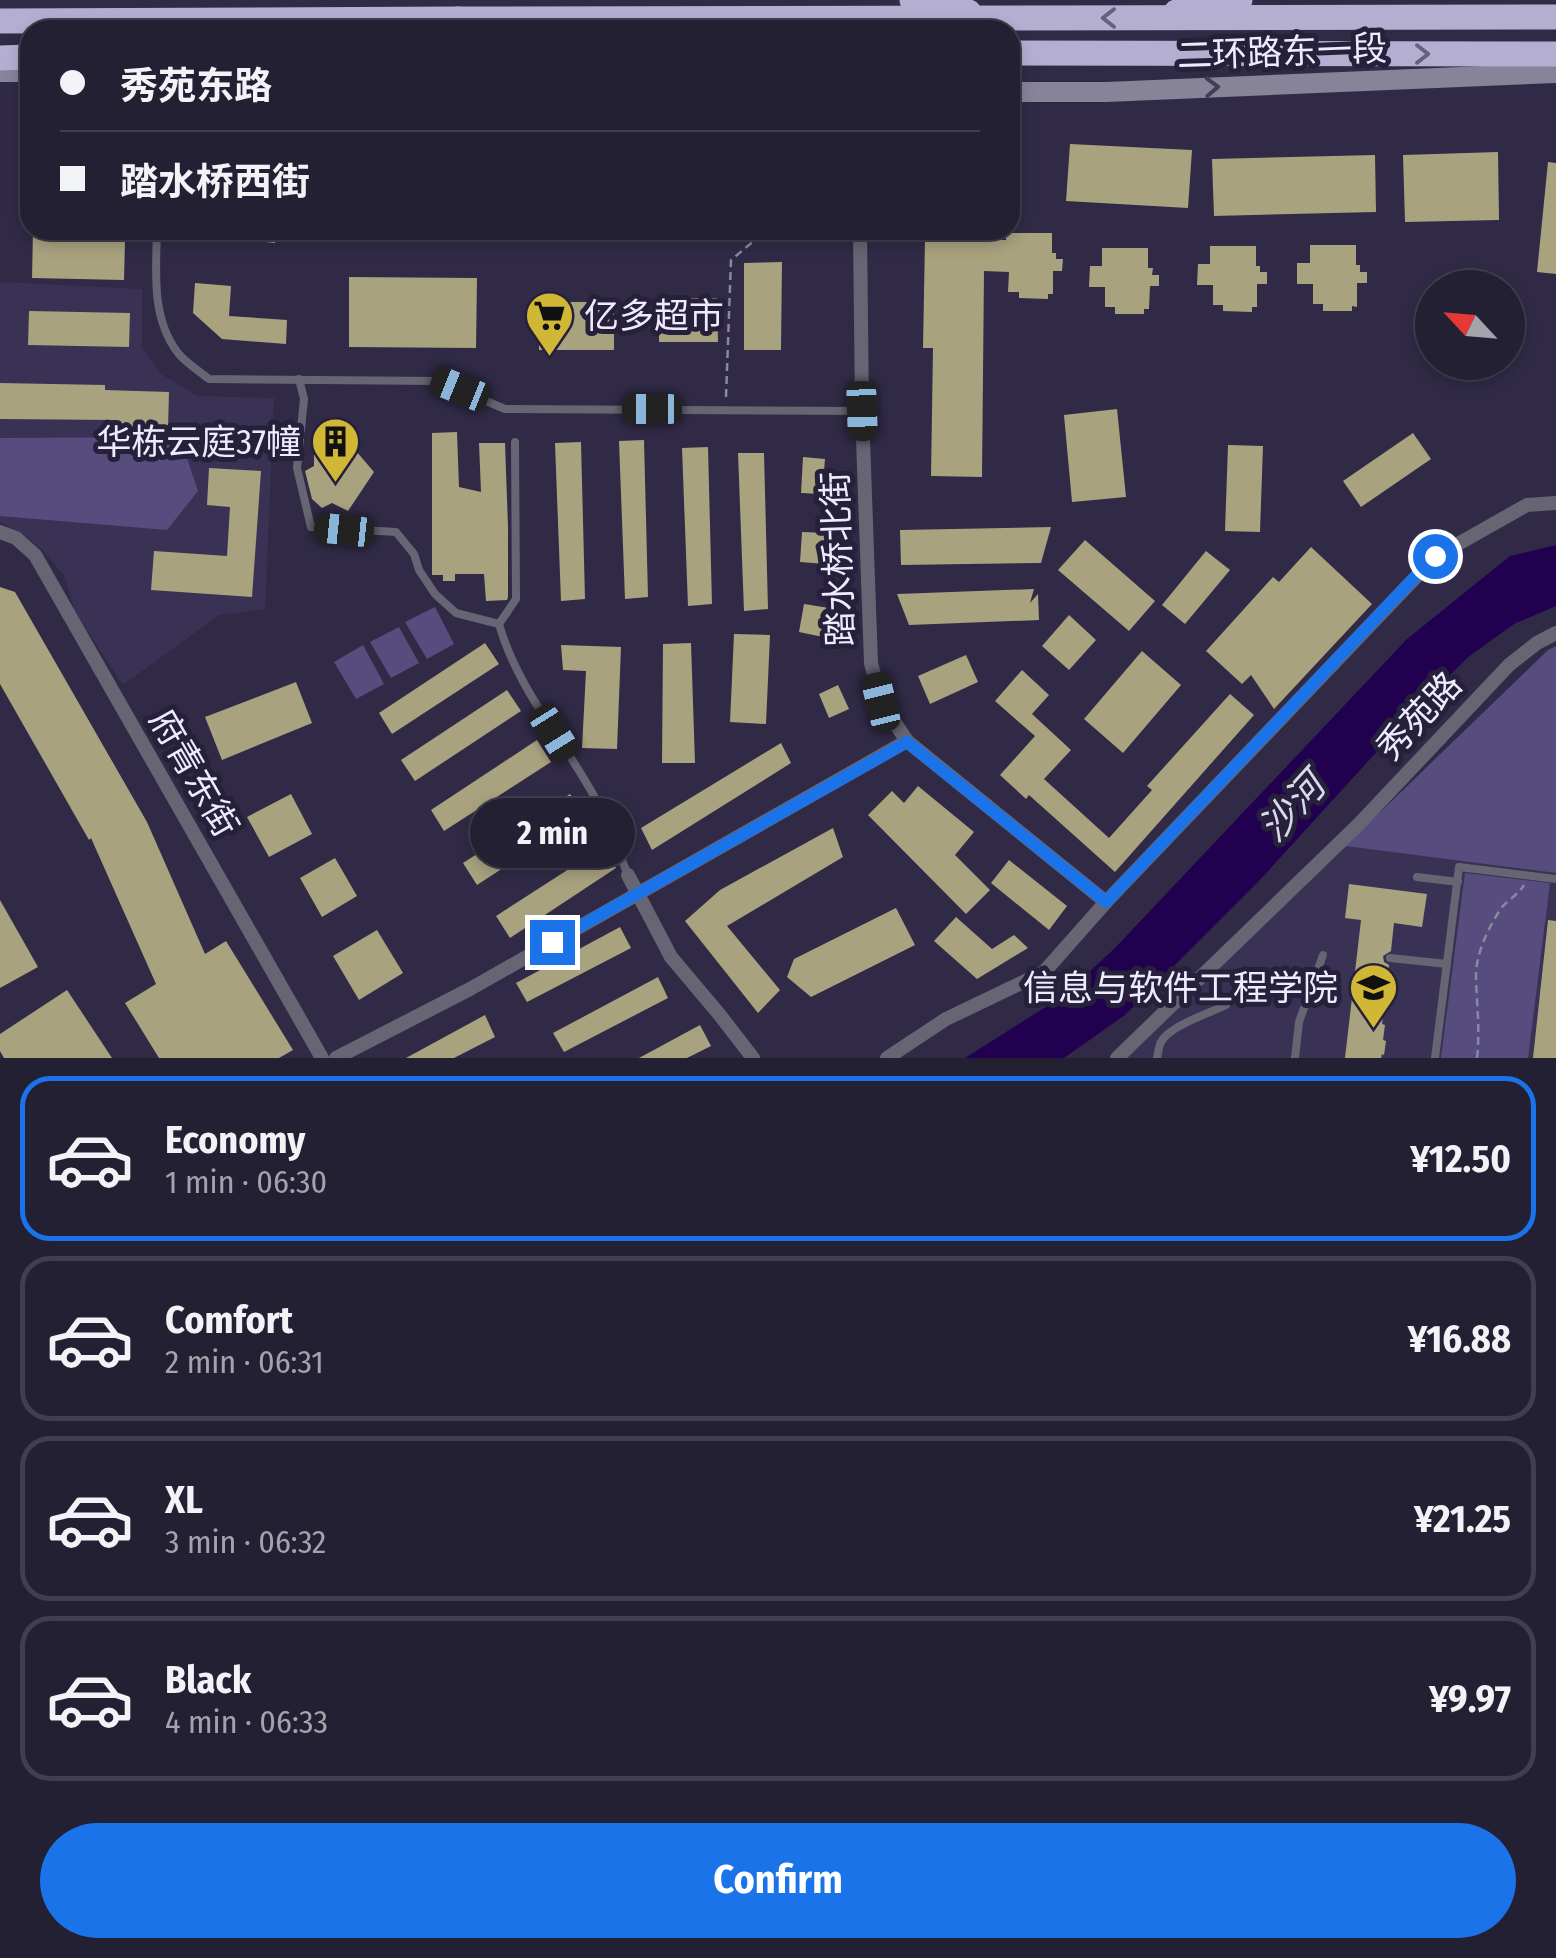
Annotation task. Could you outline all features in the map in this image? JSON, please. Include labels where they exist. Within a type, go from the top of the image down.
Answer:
[{"type":"highway","points":[[0,12],[42,0]]},
{"type":"highway","points":[[912,0],[999,18]]},
{"type":"highway","points":[[1148,18],[1240,0]]},
{"type":"highway","points":[[0,20],[1556,17]]},
{"type":"highway","points":[[1020,67],[1082,63],[1126,53]]},
{"type":"highway","points":[[1020,54],[1556,54]]},
{"type":"main road","name":"二环路东一段","points":[[1020,92],[1106,92],[1556,72]]},
{"type":"street","name":"踏水桥北街","points":[[860,240],[871,663],[881,702],[907,742],[1106,902]]},
{"type":"street","points":[[886,1058],[946,1020],[1044,972],[1435,556],[1527,505],[1556,503]]},
{"type":"street","name":"府青东街","points":[[0,532],[16,538],[35,555],[322,1058]]},
{"type":"street","name":"秀苑路","points":[[1117,1058],[1359,824],[1509,665],[1556,633]]},
{"type":"street","points":[[336,1058],[470,989],[907,742]]},
{"type":"street","points":[[628,876],[671,957],[753,1058]]},
{"type":"lane","points":[[157,240],[156,288],[163,329],[180,356],[209,378],[439,381],[505,409],[862,411]]},
{"type":"lane","points":[[300,380],[304,399],[298,468],[312,527],[396,532],[414,554],[435,594],[456,613],[499,624]]},
{"type":"lane","points":[[515,442],[516,598],[499,624],[505,645],[534,700],[595,797],[628,876]]},
{"type":"lane","points":[[1435,1058],[1459,867],[1556,879]]},
{"type":"lane","points":[[1417,877],[1458,882]]},
{"type":"lane","points":[[1295,1058],[1299,1022],[1323,956]]},
{"type":"lane","points":[[1390,958],[1447,964]]},
{"type":"lane","points":[[1157,1058],[1164,1036],[1226,1006]]},
{"type":"path","points":[[726,409],[732,260],[755,240]]},
{"type":"path","points":[[1477,1058],[1476,980],[1480,950],[1502,906],[1518,896],[1525,875]]},
{"type":"shaded area","points":[[0,282],[142,289],[142,348],[161,374],[197,396],[274,398],[265,609],[219,615],[123,685],[75,612],[65,577],[44,551],[0,522]]},
{"type":"shaded area","points":[[180,437],[198,491],[167,530],[0,516],[0,438]]},
{"type":"shaded area","points":[[435,607],[454,644],[427,659],[405,622]]},
{"type":"shaded area","points":[[399,627],[419,663],[391,678],[370,642]]},
{"type":"shaded area","points":[[363,645],[384,684],[356,699],[334,662]]},
{"type":"shaded area","points":[[1556,646],[1556,873],[1345,846],[1548,650]]},
{"type":"shaded area","points":[[1345,846],[1556,873],[1556,1058],[1126,1058]]},
{"type":"shaded area","points":[[1465,873],[1550,883],[1528,1058],[1441,1058]]},
{"type":"water","name":"沙河","points":[[1556,545],[1556,606],[1514,624],[1467,658],[1258,882],[1125,1015],[1064,1058],[965,1058],[1063,996],[1115,948],[1407,639],[1510,556]]},
{"type":"building","points":[[1070,144],[1192,150],[1188,208],[1066,201]]},
{"type":"building","points":[[1498,152],[1499,220],[1405,222],[1403,155]]},
{"type":"building","points":[[1375,155],[1376,212],[1214,216],[1212,159]]},
{"type":"building","points":[[1548,162],[1556,163],[1556,274],[1537,272]]},
{"type":"building","points":[[1020,233],[1052,233],[1052,253],[1056,253],[1056,259],[1063,259],[1062,271],[1053,271],[1053,294],[1048,294],[1048,299],[1019,298],[1019,292],[1008,292],[1009,272],[984,271],[982,477],[931,476],[933,348],[923,348],[925,240],[1020,240]]},
{"type":"building","points":[[33,240],[129,240],[125,241],[124,280],[32,278]]},
{"type":"building","points":[[1310,245],[1356,245],[1356,265],[1360,265],[1360,272],[1367,272],[1367,283],[1357,283],[1357,307],[1352,306],[1352,311],[1323,311],[1323,304],[1313,304],[1313,284],[1297,284],[1297,263],[1310,263]]},
{"type":"building","points":[[1210,246],[1256,246],[1256,266],[1260,266],[1260,272],[1267,272],[1267,284],[1257,284],[1257,307],[1252,307],[1252,312],[1223,311],[1223,305],[1213,305],[1213,285],[1197,285],[1198,264],[1210,264]]},
{"type":"building","points":[[1102,248],[1148,248],[1148,268],[1153,268],[1152,275],[1159,275],[1159,286],[1150,286],[1149,309],[1144,309],[1144,314],[1115,314],[1115,307],[1105,307],[1105,287],[1089,287],[1090,266],[1102,266]]},
{"type":"building","points":[[782,262],[781,350],[744,350],[744,263]]},
{"type":"building","points":[[349,277],[477,278],[476,348],[349,347]]},
{"type":"building","points":[[195,283],[231,286],[229,316],[287,320],[286,344],[222,339],[193,313]]},
{"type":"building","points":[[659,298],[717,298],[718,342],[659,342]]},
{"type":"building","points":[[539,302],[614,302],[614,350],[539,350]]},
{"type":"building","points":[[29,311],[130,313],[129,347],[28,345]]},
{"type":"building","points":[[0,383],[105,385],[105,390],[169,392],[168,429],[117,428],[117,420],[0,419]]},
{"type":"building","points":[[1117,409],[1126,497],[1072,502],[1064,415]]},
{"type":"building","points":[[457,432],[459,487],[481,492],[479,443],[505,443],[507,600],[486,601],[484,574],[455,574],[455,581],[443,581],[443,575],[432,575],[432,433]]},
{"type":"building","points":[[1413,433],[1431,459],[1361,507],[1343,481]]},
{"type":"building","name":"华栋云庭37幢","points":[[355,439],[356,451],[374,472],[348,511],[332,503],[322,508],[312,499],[305,471],[314,466],[314,441]]},
{"type":"building","points":[[644,440],[648,597],[625,599],[619,441]]},
{"type":"building","points":[[581,442],[585,599],[561,601],[555,443]]},
{"type":"building","points":[[1228,445],[1263,446],[1260,532],[1225,531]]},
{"type":"building","points":[[708,447],[712,604],[688,606],[682,448]]},
{"type":"building","points":[[738,453],[764,453],[768,609],[744,611]]},
{"type":"building","points":[[803,457],[825,459],[822,494],[801,493]]},
{"type":"building","points":[[209,468],[261,471],[252,597],[151,590],[154,551],[227,556],[230,507],[207,505]]},
{"type":"building","points":[[1051,527],[1041,563],[901,565],[900,530]]},
{"type":"building","points":[[802,532],[828,533],[826,564],[800,562]]},
{"type":"building","points":[[1085,540],[1155,601],[1129,631],[1058,570]]},
{"type":"building","points":[[1311,547],[1372,604],[1274,709],[1251,675],[1242,684],[1206,651],[1273,577],[1279,582]]},
{"type":"building","points":[[1206,551],[1230,570],[1185,624],[1162,605]]},
{"type":"building","points":[[0,587],[15,592],[147,822],[205,954],[226,941],[293,1050],[279,1058],[159,1058],[125,1003],[156,984],[91,838],[0,684]]},
{"type":"building","points":[[1034,589],[1030,603],[1038,594],[1039,620],[909,625],[897,594]]},
{"type":"building","points":[[804,604],[829,608],[823,637],[799,632]]},
{"type":"building","points":[[1069,615],[1096,640],[1069,670],[1042,646]]},
{"type":"building","points":[[734,634],[770,635],[766,724],[730,722]]},
{"type":"building","points":[[485,643],[499,664],[392,734],[379,713]]},
{"type":"building","points":[[691,643],[695,763],[662,763],[663,644]]},
{"type":"building","points":[[561,645],[621,647],[617,749],[582,748],[586,671],[563,670]]},
{"type":"building","points":[[1142,651],[1181,685],[1123,753],[1084,719]]},
{"type":"building","points":[[966,655],[978,682],[930,704],[918,676]]},
{"type":"building","points":[[1022,670],[1049,695],[1032,714],[1071,750],[1044,779],[1109,838],[1152,790],[1147,786],[1230,694],[1254,715],[1115,872],[1029,795],[1026,799],[1000,775],[1035,736],[995,701]]},
{"type":"building","points":[[296,682],[312,723],[222,760],[205,717]]},
{"type":"building","points":[[838,685],[849,709],[829,718],[819,694]]},
{"type":"building","points":[[507,690],[521,711],[415,781],[401,760]]},
{"type":"building","points":[[537,740],[551,762],[444,831],[431,810]]},
{"type":"building","points":[[781,743],[791,763],[652,850],[641,828]]},
{"type":"building","points":[[918,786],[974,832],[955,855],[990,890],[966,914],[868,815],[892,791],[904,803]]},
{"type":"building","points":[[291,794],[312,834],[269,857],[247,817]]},
{"type":"building","points":[[570,794],[584,815],[477,885],[463,863]]},
{"type":"building","points":[[833,828],[843,857],[727,926],[780,990],[758,1013],[685,921],[720,890]]},
{"type":"building","points":[[603,847],[616,868],[510,938],[496,916]]},
{"type":"building","points":[[335,858],[357,896],[322,917],[300,878]]},
{"type":"building","points":[[1009,860],[1067,906],[1049,930],[991,883]]},
{"type":"building","points":[[1349,884],[1427,894],[1422,927],[1394,923],[1391,951],[1383,956],[1389,965],[1382,1024],[1386,1041],[1381,1058],[1345,1058],[1361,920],[1345,918]]},
{"type":"building","points":[[0,900],[38,967],[0,988]]},
{"type":"building","points":[[896,908],[915,945],[811,997],[787,977],[794,959]]},
{"type":"building","points":[[956,917],[992,949],[1014,935],[1028,948],[977,979],[934,941]]},
{"type":"building","points":[[1548,920],[1556,921],[1556,1058],[1533,1058]]},
{"type":"building","points":[[620,927],[631,948],[527,1002],[516,983]]},
{"type":"building","points":[[377,930],[403,973],[359,1000],[333,956]]},
{"type":"building","points":[[658,977],[668,998],[564,1052],[553,1033]]},
{"type":"building","points":[[67,990],[112,1058],[4,1058],[0,1034]]},
{"type":"building","points":[[485,1015],[495,1037],[454,1058],[406,1058]]},
{"type":"building","points":[[700,1025],[711,1046],[687,1058],[639,1058]]},
{"type":"place","name":"亿多超市","points":[[549,358]]},
{"type":"place","name":"华栋云庭37幢","points":[[336,484]]},
{"type":"place","name":"信息与软件工程学院","points":[[1373,1030]]},
{"type":"route","points":[[552,942],[907,742],[1106,902],[1435,556]]}]
